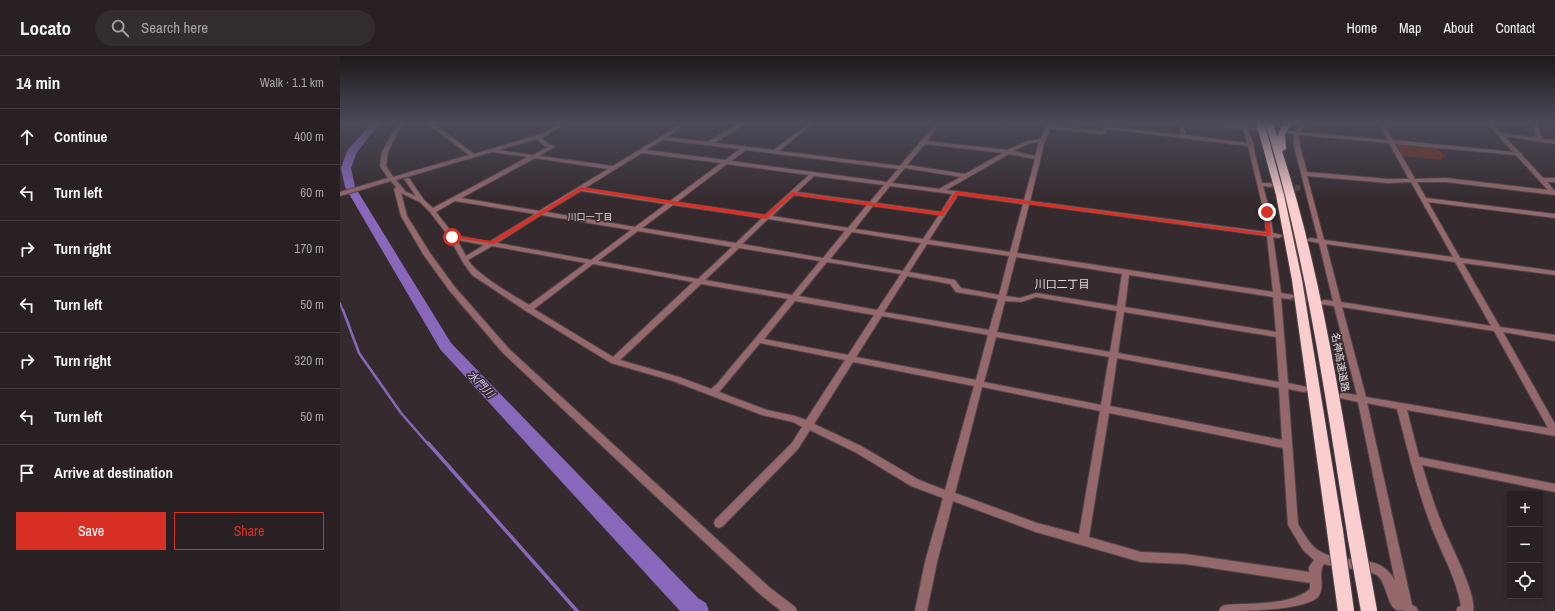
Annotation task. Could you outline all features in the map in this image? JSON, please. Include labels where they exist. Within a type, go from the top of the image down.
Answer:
[{"type":"highway","points":[[1266,148],[1280,195],[1297,280],[1346,611]]},
{"type":"highway","name":"名神高速道路","points":[[1277,148],[1300,231],[1315,302],[1369,611]]},
{"type":"highway","points":[[1283,148],[1298,210],[1300,231]]},
{"type":"street","points":[[386,148],[382,162],[387,173],[404,193],[422,202]]},
{"type":"street","points":[[463,148],[474,156]]},
{"type":"street","points":[[340,194],[499,148]]},
{"type":"street","points":[[432,211],[550,148]]},
{"type":"street","points":[[466,259],[647,148]]},
{"type":"street","points":[[529,309],[745,148],[967,176]]},
{"type":"street","points":[[775,152],[780,148]]},
{"type":"street","points":[[713,392],[720,386],[919,148]]},
{"type":"street","points":[[974,148],[1008,152],[1038,158]]},
{"type":"street","points":[[940,191],[1017,148]]},
{"type":"street","points":[[921,611],[931,562],[948,494],[1002,298],[1040,148]]},
{"type":"street","points":[[1252,148],[1267,212],[1277,294],[1293,524],[1302,542],[1313,554],[1321,559],[1374,568],[1383,572],[1390,584],[1394,598],[1400,608],[1409,611]]},
{"type":"street","points":[[1299,148],[1362,399],[1409,611]]},
{"type":"street","points":[[1395,148],[1555,432]]},
{"type":"street","points":[[1459,148],[1520,154]]},
{"type":"street","points":[[1514,148],[1554,193]]},
{"type":"street","points":[[492,150],[614,168]]},
{"type":"street","points":[[642,151],[1279,236]]},
{"type":"street","points":[[614,361],[813,174]]},
{"type":"street","points":[[1305,174],[1388,181],[1446,180],[1554,193]]},
{"type":"street","points":[[407,179],[422,202],[432,211],[452,237],[475,273],[529,309],[614,361],[713,392],[765,413],[795,419],[858,450],[915,483],[1036,527],[1141,557],[1185,559],[1316,578]]},
{"type":"street","points":[[1542,180],[1555,180]]},
{"type":"street","points":[[1260,184],[1270,185]]},
{"type":"street","points":[[399,187],[397,189],[405,218],[416,236],[467,307],[506,352],[765,591],[791,611]]},
{"type":"street","points":[[581,188],[1290,297]]},
{"type":"street","points":[[1300,188],[1310,190]]},
{"type":"street","points":[[792,193],[943,214]]},
{"type":"street","points":[[719,523],[796,446],[956,193]]},
{"type":"street","points":[[454,199],[905,273],[952,282],[959,290],[1002,298],[1021,300],[1036,295],[1280,335]]},
{"type":"street","points":[[1424,200],[1555,216]]},
{"type":"street","points":[[452,237],[1304,389]]},
{"type":"street","points":[[1310,240],[1555,273]]},
{"type":"street","points":[[1083,541],[1126,272]]},
{"type":"street","points":[[1324,302],[1555,338]]},
{"type":"street","points":[[758,340],[1288,445]]},
{"type":"street","points":[[1343,396],[1555,432]]},
{"type":"street","points":[[1401,406],[1415,460],[1439,532],[1456,568],[1467,598],[1468,609],[1462,611]]},
{"type":"street","points":[[1415,460],[1555,488]]},
{"type":"street","points":[[1225,611],[1273,607],[1304,601],[1314,593],[1317,585],[1316,567],[1321,559]]},
{"type":"shaded area","points":[[1399,148],[1435,148],[1447,157],[1441,158],[1441,160],[1403,156]]},
{"type":"waterway","name":"水門川","points":[[355,148],[352,151],[346,168],[350,187],[445,346],[690,606],[698,611]]},
{"type":"waterway","points":[[340,303],[343,311]]},
{"type":"waterway","points":[[343,310],[359,353],[401,413],[428,444]]},
{"type":"waterway","points":[[428,443],[577,611]]},
{"type":"tunnel","points":[[1271,185],[1300,188]]},
{"type":"tunnel","points":[[1290,297],[1319,301]]},
{"type":"district","name":"川口一丁目","points":[[590,217]]},
{"type":"district","name":"川口二丁目","points":[[1062,284]]},
{"type":"route","points":[[452,237],[492,243],[581,188],[766,217],[792,193],[943,214],[956,193],[1269,235],[1267,212]]}]
